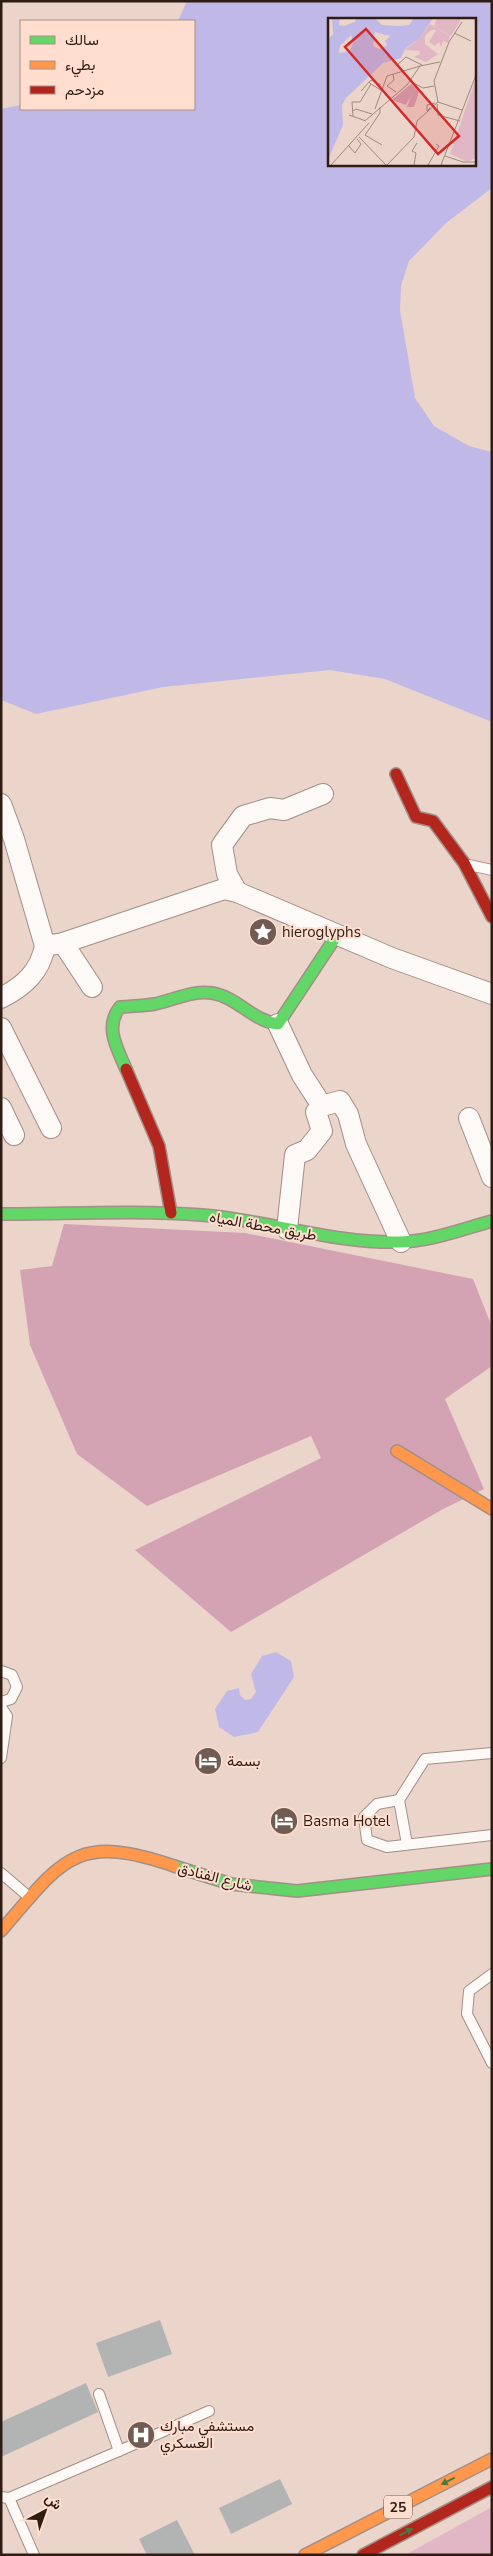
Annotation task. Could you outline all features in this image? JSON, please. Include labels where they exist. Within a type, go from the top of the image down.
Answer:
[{"type":"street","points":[[396,774],[416,816],[433,822],[464,863],[492,917]]},
{"type":"street","points":[[237,892],[227,874],[222,845],[243,816],[270,808],[284,810],[323,794]]},
{"type":"street","points":[[1,804],[10,855],[54,945],[92,987]]},
{"type":"street","points":[[1,998],[15,990],[32,976],[54,945],[224,889],[237,892],[337,935],[492,994]]},
{"type":"street","points":[[278,1024],[337,935]]},
{"type":"street","points":[[171,1213],[159,1146],[112,1036],[113,1016],[120,1007],[147,1005],[196,994],[211,993],[226,997],[268,1023],[278,1024]]},
{"type":"street","points":[[278,1024],[302,1075],[322,1106]]},
{"type":"street","points":[[1,1028],[51,1128]]},
{"type":"street","points":[[287,1229],[295,1155],[307,1150],[322,1131],[316,1112],[322,1106],[340,1101],[348,1114],[356,1144],[401,1242]]},
{"type":"street","points":[[1,1108],[14,1135]]},
{"type":"street","points":[[469,1118],[492,1177]]},
{"type":"street","name":"طريق محطة المياه","points":[[1,1214],[171,1213],[234,1218],[349,1240],[401,1242],[433,1238],[491,1226]]},
{"type":"street","points":[[397,1451],[492,1509]]},
{"type":"street","name":"شارع الفنادق","points":[[1,1931],[55,1869],[78,1855],[105,1850],[131,1853],[222,1882],[272,1890],[297,1891],[492,1869]]},
{"type":"street","name":"25","points":[[305,2555],[492,2459]]},
{"type":"street","name":"25","points":[[363,2555],[492,2487]]},
{"type":"lane","points":[[464,863],[492,870]]},
{"type":"lane","points":[[1,1671],[12,1675],[17,1687],[11,1699],[1,1702]]},
{"type":"lane","points":[[1,1708],[7,1716],[1,1758]]},
{"type":"lane","points":[[407,1844],[399,1800],[425,1759],[492,1753]]},
{"type":"lane","points":[[399,1800],[377,1804],[364,1817],[367,1840],[387,1847],[492,1835]]},
{"type":"lane","points":[[1,1873],[30,1898]]},
{"type":"lane","points":[[492,1974],[469,1991],[467,2014],[492,2063]]},
{"type":"lane","points":[[99,2394],[119,2451]]},
{"type":"lane","points":[[34,2555],[5,2498],[209,2411]]},
{"type":"shaded area","points":[[187,1],[492,1],[492,188],[446,223],[409,261],[401,286],[400,310],[415,398],[434,426],[469,446],[492,452],[492,722],[385,679],[330,670],[163,687],[36,714],[1,700],[1,109],[20,105],[20,110],[195,110],[195,20],[178,20]]},
{"type":"shaded area","points":[[64,1224],[245,1233],[473,1279],[492,1327],[492,1366],[445,1399],[484,1489],[443,1509],[231,1632],[135,1550],[321,1458],[311,1436],[147,1506],[77,1454],[30,1345],[20,1270],[52,1266]]},
{"type":"shaded area","points":[[276,1652],[291,1661],[294,1677],[258,1732],[234,1737],[219,1727],[215,1709],[227,1691],[239,1688],[240,1695],[245,1700],[251,1699],[256,1692],[251,1674],[262,1656]]},
{"type":"shaded area","points":[[492,2507],[492,2555],[405,2555]]},
{"type":"building","points":[[160,2320],[172,2354],[108,2377],[96,2343]]},
{"type":"building","points":[[86,2383],[98,2412],[1,2457],[1,2422]]},
{"type":"building","points":[[280,2479],[292,2504],[231,2534],[219,2508]]},
{"type":"building","points":[[177,2520],[195,2555],[147,2555],[139,2539]]},
{"type":"traffic: fast","points":[[126,1069],[112,1030],[115,1015],[120,1007],[155,1004],[190,994],[205,992],[221,995],[261,1018],[278,1024],[337,935]]},
{"type":"traffic: fast","points":[[1,1214],[127,1212],[202,1215],[325,1236],[375,1242],[400,1242],[435,1237],[492,1221]]},
{"type":"traffic: fast","points":[[174,1866],[231,1884],[297,1891],[492,1869]]},
{"type":"traffic: slow","points":[[397,1451],[492,1509]]},
{"type":"traffic: slow","points":[[1,1931],[40,1886],[56,1870],[73,1859],[92,1853],[114,1852],[141,1856],[174,1866]]},
{"type":"traffic: slow","points":[[305,2555],[492,2459]]},
{"type":"traffic: jam","points":[[396,774],[416,817],[433,821],[464,863],[492,917]]},
{"type":"traffic: jam","points":[[126,1069],[159,1146],[171,1213]]},
{"type":"traffic: jam","points":[[363,2555],[492,2487]]},
{"type":"place","name":"hieroglyphs","points":[[263,932]]},
{"type":"place","name":"بسمة","points":[[208,1761]]},
{"type":"place","name":"Basma Hotel","points":[[284,1821]]},
{"type":"place","name":"مستشفي مبارك العسكري","points":[[141,2435]]}]
